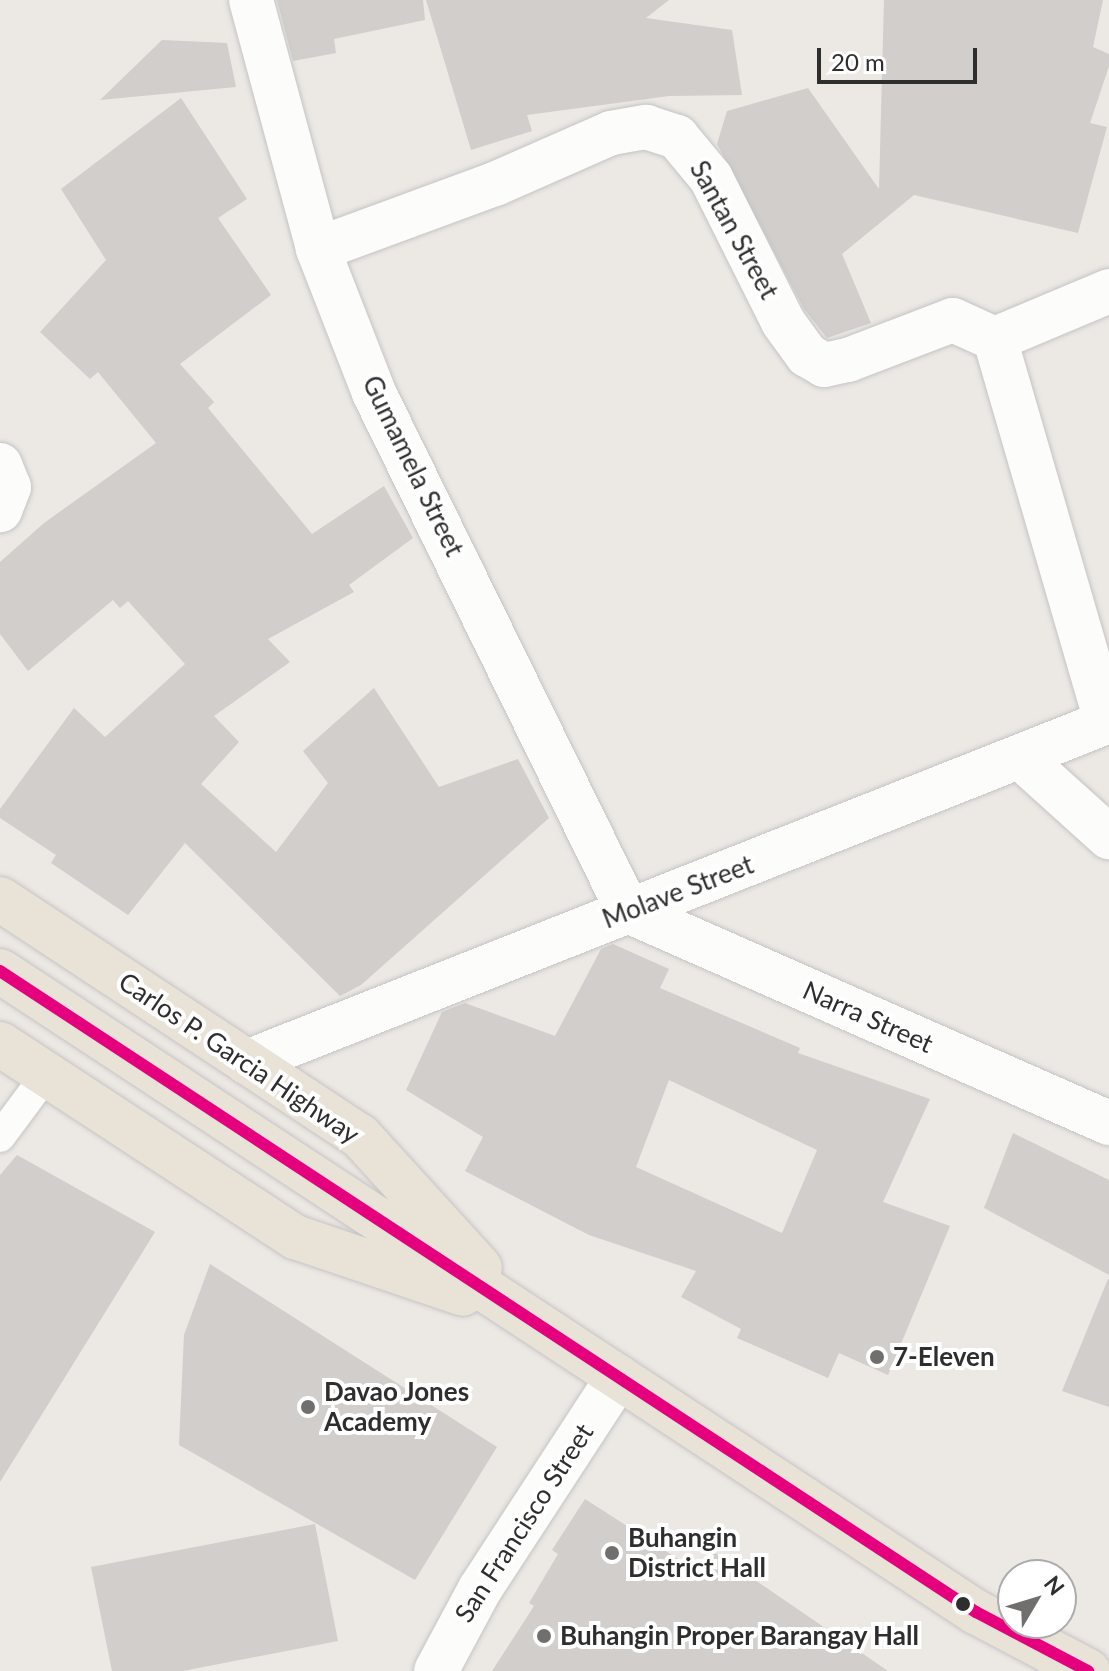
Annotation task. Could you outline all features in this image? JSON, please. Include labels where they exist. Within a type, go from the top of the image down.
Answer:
[{"type":"highway","name":"Carlos P. Garcia Highway","points":[[0,899],[360,1136],[522,1314]]},
{"type":"highway","name":"Carlos P. Garcia Highway","points":[[0,971],[976,1612],[1088,1671]]},
{"type":"highway","name":"Carlos P. Garcia Highway","points":[[14,1058],[295,1237],[522,1314]]},
{"type":"street","name":"Gumamela Street","points":[[251,0],[318,249],[374,393],[503,648],[628,911]]},
{"type":"street","name":"Santan Street","points":[[318,249],[495,184],[611,133],[646,127],[677,137],[711,178],[783,322],[807,355],[824,365],[848,360],[953,320],[995,339]]},
{"type":"street","points":[[1108,722],[995,339],[1109,291]]},
{"type":"street","points":[[0,465],[9,487],[0,510]]},
{"type":"street","name":"Molave Street","points":[[247,1062],[1108,722]]},
{"type":"street","points":[[1020,757],[1109,837]]},
{"type":"street","name":"Narra Street","points":[[628,911],[1109,1123]]},
{"type":"street","name":"San Francisco Street","points":[[436,1671],[480,1589],[618,1377]]},
{"type":"lane","points":[[0,1137],[14,1058]]},
{"type":"building","points":[[277,0],[423,0],[425,20],[334,39],[336,53],[293,61]]},
{"type":"building","points":[[426,0],[669,0],[646,18],[732,30],[742,95],[669,96],[527,115],[532,131],[471,150]]},
{"type":"building","points":[[884,0],[1103,0],[1093,47],[1109,54],[1109,66],[1090,123],[1107,127],[1078,233],[914,195],[842,254],[871,323],[827,338],[804,309],[717,144],[727,111],[808,88],[879,189]]},
{"type":"building","points":[[162,40],[227,43],[236,87],[100,100]]},
{"type":"building","points":[[181,98],[247,199],[218,218],[271,295],[180,364],[214,402],[208,408],[312,534],[384,486],[413,538],[349,585],[354,592],[268,639],[290,662],[214,716],[239,742],[201,784],[276,852],[328,783],[303,751],[374,688],[439,787],[518,759],[549,818],[361,985],[340,996],[185,843],[128,915],[51,863],[56,855],[0,818],[0,809],[74,708],[105,737],[185,664],[128,601],[120,608],[113,600],[28,671],[0,634],[0,562],[44,523],[156,443],[98,372],[90,379],[40,332],[106,260],[61,189]]},
{"type":"building","points":[[613,944],[669,969],[660,988],[800,1048],[798,1053],[930,1099],[883,1202],[950,1226],[888,1375],[839,1353],[828,1378],[737,1338],[741,1329],[681,1297],[696,1271],[589,1235],[465,1171],[483,1137],[406,1090],[442,1012],[465,1003],[555,1036],[601,949]],"holes":[[[669,1080],[817,1150],[782,1233],[636,1167]]]},
{"type":"building","points":[[1013,1133],[1109,1180],[1109,1275],[984,1208]]},
{"type":"building","points":[[17,1155],[155,1232],[0,1482],[0,1175]]},
{"type":"building","name":"Davao Jones Academy","points":[[210,1264],[497,1447],[415,1580],[179,1445],[184,1335]]},
{"type":"building","points":[[1109,1279],[1109,1407],[1062,1391]]},
{"type":"building","points":[[585,1499],[700,1573],[714,1552],[888,1671],[492,1671],[534,1606],[529,1603],[558,1554],[552,1550]]},
{"type":"building","points":[[315,1524],[338,1641],[183,1671],[112,1671],[91,1567]]},
{"type":"transit line","points":[[0,971],[976,1612],[1088,1671]]},
{"type":"place","name":"7-Eleven","points":[[877,1357]]},
{"type":"place","name":"Davao Jones Academy","points":[[308,1407]]},
{"type":"place","name":"Buhangin District Hall","points":[[612,1553]]},
{"type":"place","name":"Buhangin Proper Barangay Hall","points":[[544,1636]]}]
